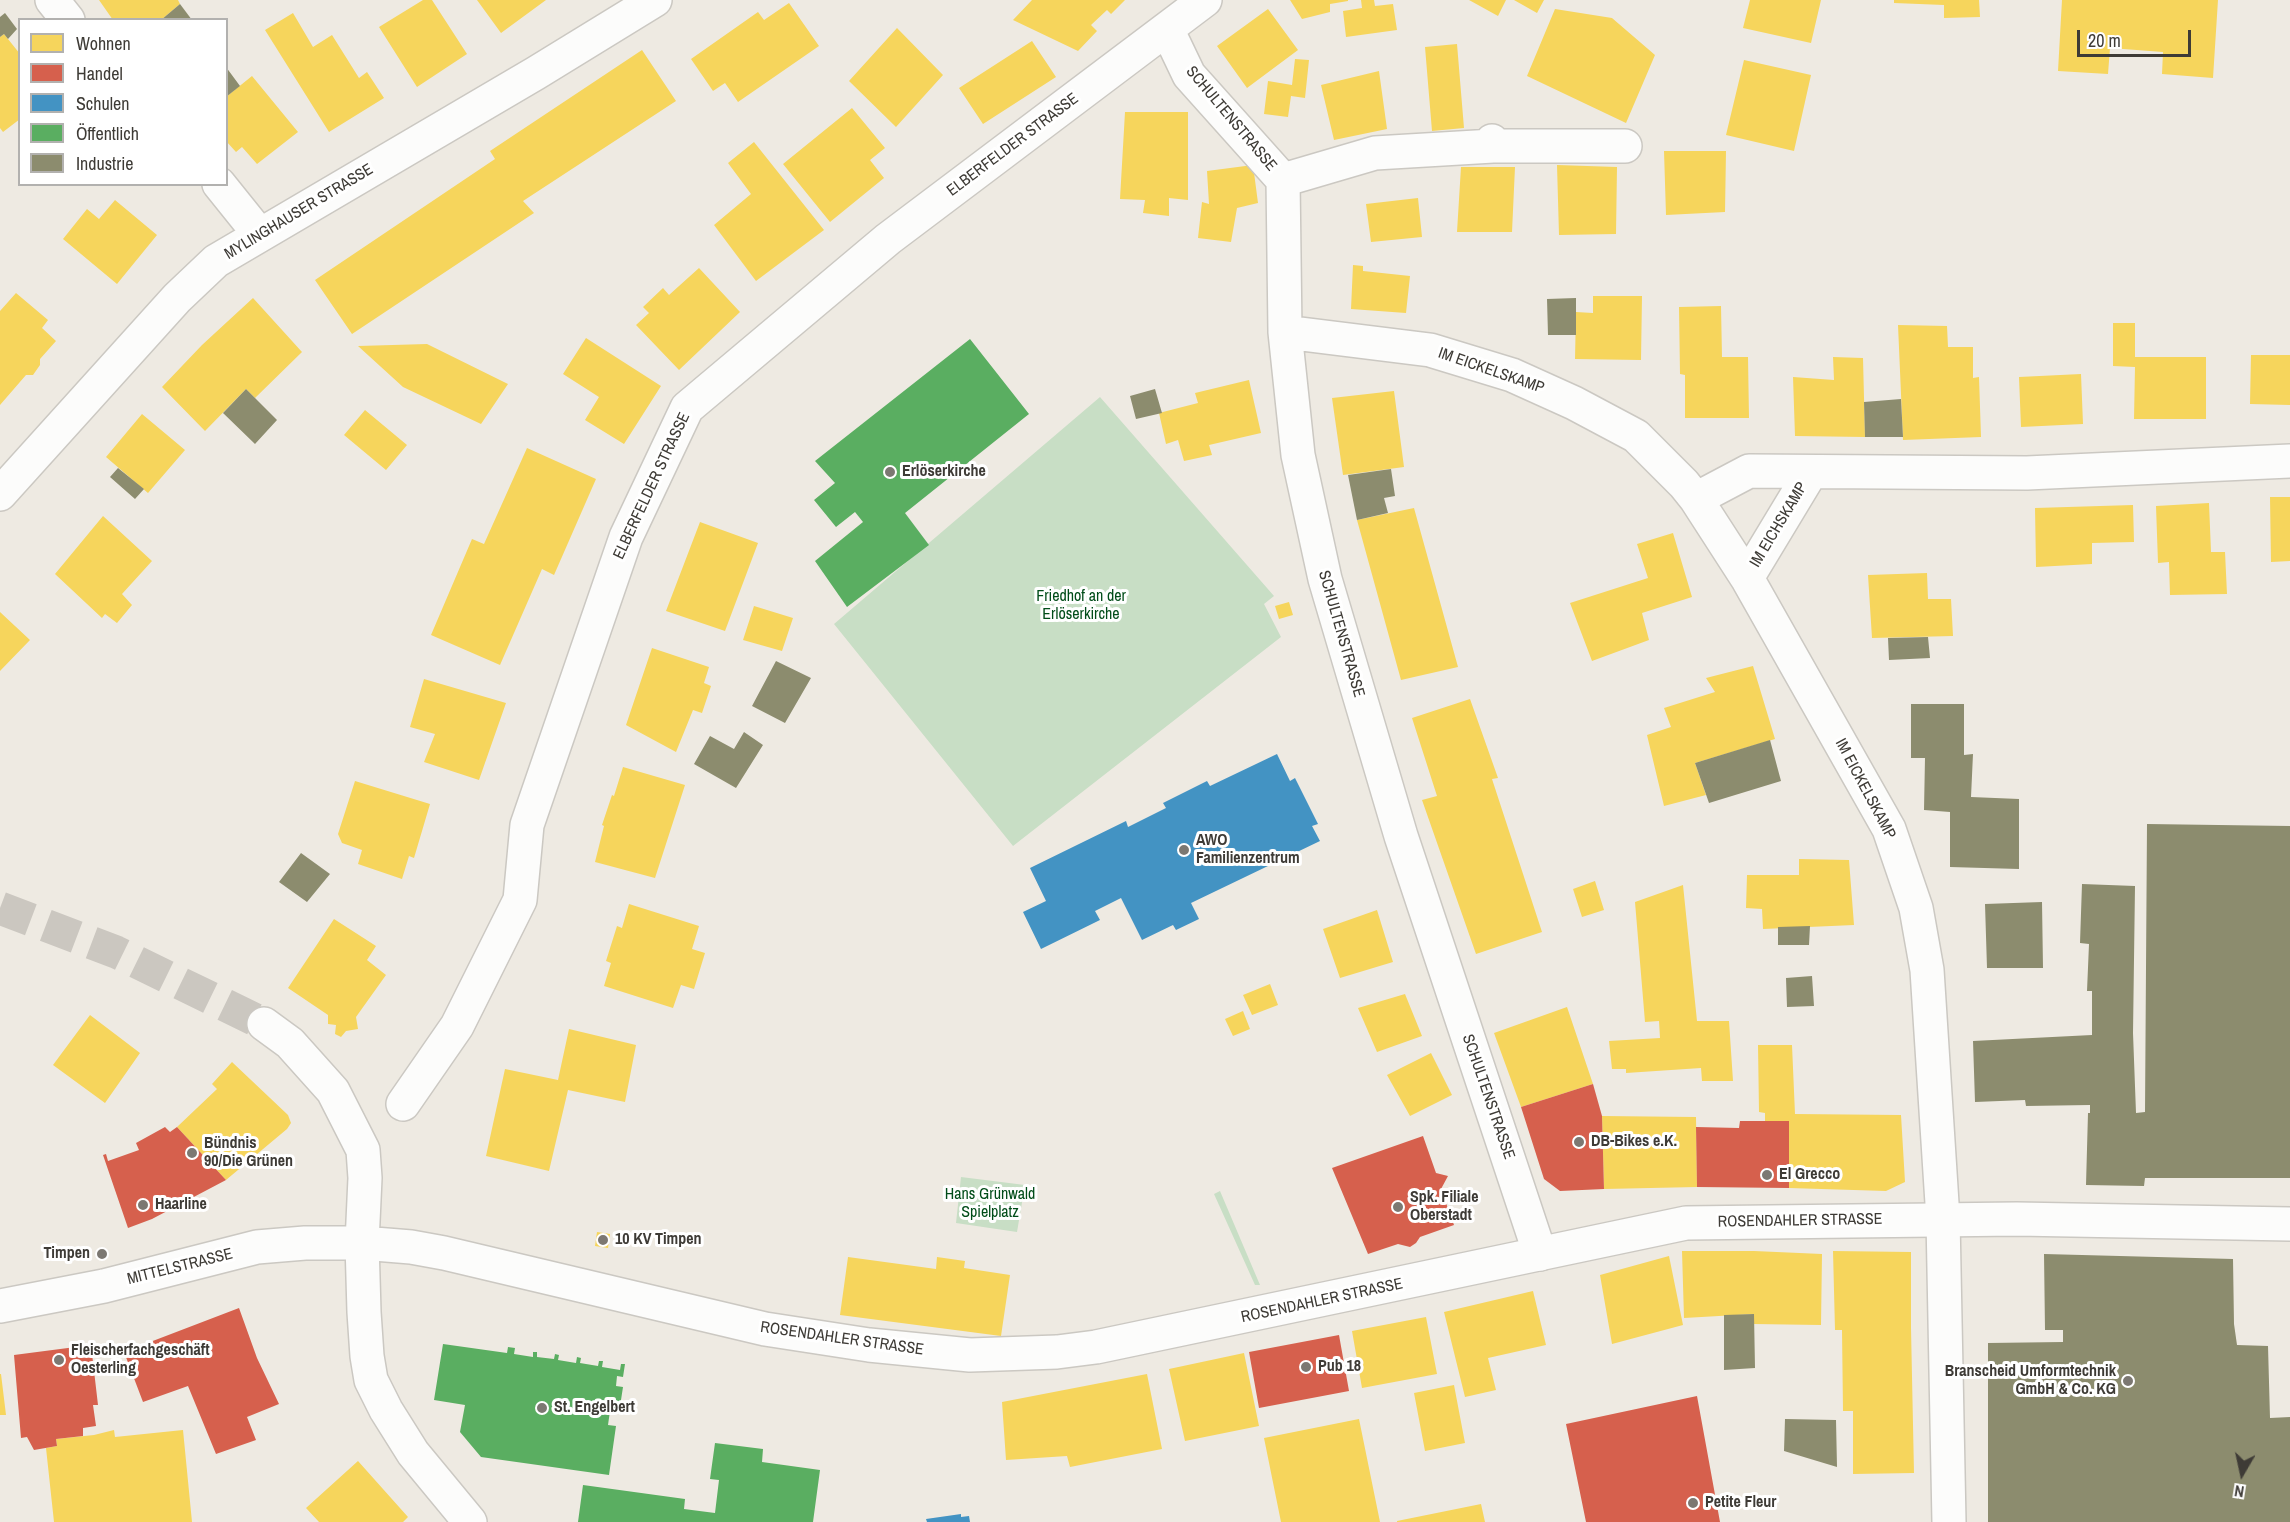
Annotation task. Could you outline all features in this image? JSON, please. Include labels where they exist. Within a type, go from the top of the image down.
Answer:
[{"type":"street","points":[[52,0],[66,18]]},
{"type":"street","name":"MYLINGHAUSER STRASSE","points":[[0,494],[177,298],[216,261],[536,73],[655,0]]},
{"type":"street","name":"ELBERFELDER STRASSE","points":[[404,1104],[457,1026],[520,900],[527,825],[626,537],[687,408],[888,239],[1205,0]]},
{"type":"street","name":"SCHULTENSTRASSE","points":[[1167,29],[1189,75],[1282,180],[1285,332],[1298,455],[1324,579],[1401,836],[1540,1254]]},
{"type":"street","points":[[1282,180],[1327,165],[1375,153],[1492,144],[1625,146]]},
{"type":"street","points":[[221,186],[260,235]]},
{"type":"street","name":"IM EICKELSKAMP","points":[[1285,332],[1430,350],[1512,375],[1574,403],[1636,435],[1696,499],[1747,578],[1889,829],[1916,908],[1928,970],[1943,1219],[1949,1522]]},
{"type":"street","points":[[1696,499],[1749,471],[2027,473],[2290,461]]},
{"type":"street","name":"IM EICHSKAMP","points":[[1747,578],[1811,472]]},
{"type":"street","points":[[264,1024],[290,1043],[333,1091],[363,1150],[365,1178],[362,1243],[364,1312],[371,1380],[413,1454],[470,1522]]},
{"type":"street","name":"ROSENDAHLER STRASSE","points":[[362,1243],[411,1247],[444,1253],[765,1329],[868,1346],[970,1355],[1056,1352],[1096,1347],[1686,1223],[1943,1219],[2290,1224]]},
{"type":"street","name":"MITTELSTRASSE","points":[[0,1306],[104,1286],[257,1247],[305,1243],[362,1243]]},
{"type":"green space","name":"Friedhof an der Erlöserkirche","points":[[1100,397],[1274,596],[1264,604],[1281,637],[1013,846],[834,624]]},
{"type":"green space","name":"Hans Grünwald Spielplatz","points":[[961,1177],[1025,1185],[1017,1232],[956,1223]]},
{"type":"green space","points":[[1220,1191],[1260,1285],[1255,1285],[1214,1194]]},
{"type":"building: Wohnen","points":[[99,0],[178,0],[180,4],[163,18],[112,18]]},
{"type":"building: Wohnen","points":[[423,0],[432,0],[467,54],[417,87],[379,27]]},
{"type":"building: Wohnen","points":[[477,0],[546,0],[501,33]]},
{"type":"building: Wohnen","points":[[1032,0],[1125,0],[1111,14],[1107,10],[1091,25],[1097,31],[1078,51],[1013,20]]},
{"type":"building: Wohnen","points":[[1290,0],[1348,1],[1330,4],[1330,12],[1302,19]]},
{"type":"building: Wohnen","points":[[1361,0],[1374,0],[1375,6],[1393,4],[1397,30],[1346,37],[1343,11],[1362,8]]},
{"type":"building: Wohnen","points":[[1469,0],[1506,0],[1498,16]]},
{"type":"building: Wohnen","points":[[1514,0],[1544,0],[1537,13]]},
{"type":"building: Wohnen","points":[[1750,0],[1821,0],[1811,43],[1743,28]]},
{"type":"building: Wohnen","points":[[1894,0],[1979,0],[1980,17],[1944,18],[1944,5],[1894,3]]},
{"type":"building: Wohnen","points":[[2062,0],[2218,0],[2213,78],[2162,74],[2163,52],[2110,48],[2108,74],[2058,71]]},
{"type":"building: Wohnen","points":[[789,3],[819,46],[738,102],[725,83],[713,91],[691,59],[758,12],[764,20]]},
{"type":"building: Wohnen","points":[[1268,9],[1298,50],[1247,88],[1217,46]]},
{"type":"building: Wohnen","points":[[1555,9],[1612,18],[1655,55],[1626,123],[1527,76]]},
{"type":"building: Wohnen","points":[[293,13],[313,47],[332,35],[359,78],[367,72],[384,98],[329,132],[265,30]]},
{"type":"building: Wohnen","points":[[897,28],[943,75],[896,127],[849,81]]},
{"type":"building: Wohnen","points":[[4,34],[18,52],[18,121],[3,132],[0,128],[0,37]]},
{"type":"building: Wohnen","points":[[1032,41],[1056,77],[983,124],[959,88]]},
{"type":"building: Wohnen","points":[[1457,44],[1464,128],[1432,131],[1425,47]]},
{"type":"building: Wohnen","points":[[642,50],[676,101],[523,201],[534,213],[352,334],[315,280],[495,159],[490,151]]},
{"type":"building: Wohnen","points":[[1295,59],[1309,60],[1305,98],[1291,96],[1288,117],[1264,114],[1268,81],[1292,85]]},
{"type":"building: Wohnen","points":[[1744,60],[1811,75],[1794,151],[1726,135]]},
{"type":"building: Wohnen","points":[[1379,71],[1387,129],[1334,140],[1321,85]]},
{"type":"building: Wohnen","points":[[252,76],[298,132],[257,164],[242,147],[236,152],[228,143],[228,95]]},
{"type":"building: Wohnen","points":[[852,108],[885,148],[870,160],[884,178],[830,222],[783,164]]},
{"type":"building: Wohnen","points":[[1125,112],[1188,112],[1188,200],[1169,198],[1169,216],[1143,213],[1145,200],[1120,199]]},
{"type":"building: Wohnen","points":[[754,142],[824,230],[756,281],[714,225],[751,194],[728,163]]},
{"type":"building: Wohnen","points":[[1664,151],[1726,151],[1725,212],[1666,215]]},
{"type":"building: Wohnen","points":[[1253,165],[1258,203],[1237,208],[1231,242],[1198,238],[1202,202],[1209,204],[1207,171]]},
{"type":"building: Wohnen","points":[[1557,165],[1617,167],[1616,234],[1559,235]]},
{"type":"building: Wohnen","points":[[1461,167],[1515,167],[1512,232],[1457,232]]},
{"type":"building: Wohnen","points":[[1418,198],[1422,237],[1371,242],[1366,204]]},
{"type":"building: Wohnen","points":[[115,200],[157,235],[117,284],[63,239],[87,209],[99,219]]},
{"type":"building: Wohnen","points":[[1353,265],[1363,266],[1363,271],[1410,276],[1406,313],[1351,309]]},
{"type":"building: Wohnen","points":[[699,268],[740,312],[679,370],[636,325],[649,313],[643,307],[663,288],[669,295]]},
{"type":"building: Wohnen","points":[[16,293],[48,320],[42,328],[56,341],[40,359],[40,365],[33,375],[26,375],[0,405],[0,311]]},
{"type":"building: Wohnen","points":[[1593,296],[1642,296],[1641,360],[1575,359],[1576,312],[1593,313]]},
{"type":"building: Wohnen","points":[[253,298],[302,352],[255,398],[246,389],[205,431],[162,387],[202,345]]},
{"type":"building: Wohnen","points":[[1721,306],[1722,357],[1748,357],[1749,418],[1685,418],[1685,375],[1680,374],[1679,307]]},
{"type":"building: Wohnen","points":[[2113,323],[2135,323],[2135,357],[2206,357],[2206,419],[2134,419],[2135,367],[2113,366]]},
{"type":"building: Wohnen","points":[[1898,325],[1947,326],[1948,347],[1973,347],[1973,378],[1979,377],[1981,437],[1903,440]]},
{"type":"building: Wohnen","points":[[586,338],[661,386],[624,444],[585,420],[599,397],[563,374]]},
{"type":"building: Wohnen","points":[[427,344],[508,384],[481,424],[403,387],[358,346]]},
{"type":"building: Wohnen","points":[[2251,355],[2290,355],[2290,405],[2250,404]]},
{"type":"building: Wohnen","points":[[1833,357],[1863,358],[1865,437],[1795,436],[1793,377],[1834,380]]},
{"type":"building: Wohnen","points":[[2081,374],[2083,424],[2021,427],[2019,377]]},
{"type":"building: Wohnen","points":[[1249,380],[1261,433],[1209,445],[1212,455],[1184,461],[1178,440],[1166,444],[1159,413],[1198,403],[1195,393]]},
{"type":"building: Wohnen","points":[[1394,391],[1404,467],[1343,475],[1332,398]]},
{"type":"building: Wohnen","points":[[365,410],[407,445],[386,470],[344,435]]},
{"type":"building: Wohnen","points":[[142,414],[185,450],[148,493],[106,457]]},
{"type":"building: Wohnen","points":[[527,448],[596,479],[554,575],[542,569],[500,665],[431,635],[472,539],[484,544]]},
{"type":"building: Wohnen","points":[[2270,497],[2290,497],[2290,561],[2271,562]]},
{"type":"building: Wohnen","points":[[2209,503],[2211,552],[2225,552],[2227,594],[2170,595],[2169,562],[2158,563],[2156,506]]},
{"type":"building: Wohnen","points":[[2133,505],[2134,542],[2092,543],[2092,564],[2036,567],[2035,508]]},
{"type":"building: Wohnen","points":[[1414,508],[1458,667],[1401,680],[1357,520]]},
{"type":"building: Wohnen","points":[[103,516],[152,561],[122,594],[132,605],[117,623],[105,614],[102,618],[55,574]]},
{"type":"building: Wohnen","points":[[700,522],[758,543],[725,631],[666,611]]},
{"type":"building: Wohnen","points":[[1673,533],[1692,597],[1642,613],[1649,640],[1592,661],[1570,603],[1648,578],[1637,544]]},
{"type":"building: Wohnen","points":[[1927,573],[1928,599],[1951,599],[1953,636],[1872,638],[1868,575]]},
{"type":"building: Wohnen","points":[[1289,602],[1293,615],[1279,619],[1275,606]]},
{"type":"building: Wohnen","points":[[754,606],[793,618],[782,651],[743,640]]},
{"type":"building: Wohnen","points":[[0,612],[30,640],[0,671]]},
{"type":"building: Wohnen","points":[[652,648],[709,667],[704,683],[711,686],[702,713],[693,710],[676,752],[626,725]]},
{"type":"building: Wohnen","points":[[1753,666],[1775,739],[1695,763],[1706,795],[1664,806],[1647,735],[1671,727],[1664,708],[1715,692],[1706,678]]},
{"type":"building: Wohnen","points":[[424,679],[506,703],[479,780],[424,762],[435,734],[410,727]]},
{"type":"building: Wohnen","points":[[1470,699],[1498,778],[1492,779],[1542,932],[1476,954],[1422,800],[1437,796],[1412,718]]},
{"type":"building: Wohnen","points":[[623,767],[685,785],[655,878],[595,862],[604,826],[602,825]]},
{"type":"building: Wohnen","points":[[355,781],[430,804],[414,858],[409,856],[402,879],[358,864],[362,850],[342,843],[338,834]]},
{"type":"building: Wohnen","points":[[1799,859],[1849,860],[1854,925],[1763,929],[1762,909],[1746,908],[1747,875],[1799,875]]},
{"type":"building: Wohnen","points":[[1595,881],[1604,910],[1582,917],[1573,889]]},
{"type":"building: Wohnen","points":[[1683,885],[1697,1021],[1729,1021],[1733,1081],[1702,1081],[1701,1068],[1626,1073],[1626,1069],[1612,1069],[1609,1041],[1660,1038],[1659,1021],[1645,1022],[1635,902]]},
{"type":"building: Wohnen","points":[[629,904],[699,926],[692,949],[705,953],[694,989],[681,985],[673,1008],[604,986],[611,963],[606,961],[617,926],[622,928]]},
{"type":"building: Wohnen","points":[[1377,910],[1393,962],[1340,978],[1323,929]]},
{"type":"building: Wohnen","points":[[334,919],[376,946],[367,960],[386,975],[356,1017],[358,1029],[346,1031],[341,1037],[335,1034],[336,1025],[328,1024],[328,1015],[288,988]]},
{"type":"building: Wohnen","points":[[1270,984],[1278,1005],[1252,1015],[1243,995]]},
{"type":"building: Wohnen","points":[[1405,994],[1422,1036],[1377,1052],[1358,1008]]},
{"type":"building: Wohnen","points":[[1567,1007],[1593,1084],[1521,1107],[1494,1033]]},
{"type":"building: Wohnen","points":[[1243,1011],[1250,1029],[1233,1036],[1225,1019]]},
{"type":"building: Wohnen","points":[[90,1015],[140,1053],[105,1103],[53,1065]]},
{"type":"building: Wohnen","points":[[569,1029],[636,1045],[625,1102],[568,1090],[549,1171],[486,1156],[505,1069],[558,1080]]},
{"type":"building: Wohnen","points":[[1758,1045],[1792,1045],[1795,1114],[1901,1115],[1905,1182],[1886,1191],[1789,1188],[1789,1121],[1765,1121],[1765,1113],[1759,1112]]},
{"type":"building: Wohnen","points":[[1431,1053],[1452,1095],[1410,1116],[1387,1075]]},
{"type":"building: Wohnen","points":[[232,1062],[288,1115],[291,1123],[287,1129],[226,1180],[177,1127],[217,1089],[212,1084]]},
{"type":"building: Wohnen","points":[[1602,1116],[1696,1117],[1697,1187],[1604,1189]]},
{"type":"building: Wohnen","name":"10 KV Timpen","points":[[597,1232],[610,1234],[608,1248],[595,1246]]},
{"type":"building: Wohnen","points":[[1682,1251],[1822,1254],[1821,1325],[1753,1324],[1754,1314],[1684,1318]]},
{"type":"building: Wohnen","points":[[1833,1251],[1911,1252],[1914,1473],[1853,1474],[1853,1411],[1843,1411],[1842,1330],[1835,1330]]},
{"type":"building: Wohnen","points":[[1669,1256],[1683,1325],[1612,1344],[1600,1275]]},
{"type":"building: Wohnen","points":[[848,1257],[936,1269],[937,1257],[965,1261],[964,1268],[1010,1275],[1001,1336],[840,1315]]},
{"type":"building: Wohnen","points":[[1533,1291],[1546,1345],[1488,1358],[1496,1390],[1465,1397],[1444,1312]]},
{"type":"building: Wohnen","points":[[1426,1317],[1437,1374],[1362,1388],[1352,1331]]},
{"type":"building: Wohnen","points":[[1244,1353],[1259,1426],[1185,1441],[1169,1369]]},
{"type":"building: Wohnen","points":[[1,1374],[6,1415],[0,1415]]},
{"type":"building: Wohnen","points":[[1147,1374],[1162,1449],[1070,1467],[1067,1456],[1006,1460],[1002,1402]]},
{"type":"building: Wohnen","points":[[1454,1385],[1465,1443],[1425,1451],[1414,1393]]},
{"type":"building: Wohnen","points":[[1359,1419],[1380,1522],[1281,1522],[1264,1438]]},
{"type":"building: Wohnen","points":[[114,1430],[115,1437],[183,1430],[192,1522],[54,1522],[46,1448],[57,1446],[56,1439],[94,1435]]},
{"type":"building: Wohnen","points":[[358,1461],[408,1517],[403,1522],[319,1522],[306,1508]]},
{"type":"building: Wohnen","points":[[1481,1504],[1485,1522],[1397,1522],[1397,1521]]},
{"type":"building: Handel","points":[[1593,1084],[1602,1116],[1604,1189],[1560,1191],[1544,1179],[1521,1107]]},
{"type":"building: Handel","points":[[1740,1121],[1789,1121],[1789,1188],[1697,1187],[1696,1127],[1739,1128]]},
{"type":"building: Handel","points":[[165,1127],[170,1132],[177,1127],[226,1180],[152,1219],[128,1228],[103,1155],[106,1154],[108,1161],[139,1150],[136,1143]]},
{"type":"building: Handel","name":"Spk. Filiale Oberstadt","points":[[1423,1136],[1436,1173],[1448,1176],[1441,1189],[1454,1225],[1420,1237],[1410,1247],[1398,1244],[1368,1254],[1332,1168]]},
{"type":"building: Handel","points":[[239,1308],[257,1358],[279,1404],[247,1417],[256,1440],[216,1454],[188,1386],[143,1402],[124,1352]]},
{"type":"building: Handel","points":[[1339,1335],[1349,1391],[1259,1408],[1249,1352]]},
{"type":"building: Handel","points":[[91,1345],[98,1405],[93,1405],[96,1426],[83,1428],[83,1436],[56,1439],[57,1446],[34,1450],[27,1437],[21,1438],[14,1355]]},
{"type":"building: Handel","points":[[1697,1396],[1720,1522],[1586,1522],[1566,1424]]},
{"type":"building: Schulen","name":"AWO Familienzentrum","points":[[1277,754],[1290,781],[1295,778],[1318,824],[1312,826],[1320,841],[1191,903],[1199,919],[1176,930],[1173,925],[1142,940],[1121,898],[1095,911],[1100,920],[1041,949],[1023,912],[1046,901],[1030,868],[1126,821],[1128,827],[1166,808],[1163,803],[1207,781],[1210,786]]},
{"type":"building: Schulen","points":[[961,1514],[961,1517],[969,1516],[970,1522],[927,1522],[926,1519]]},
{"type":"building: Öffentlich","name":"Erlöserkirche","points":[[970,339],[1029,414],[905,513],[929,545],[847,607],[815,561],[863,522],[855,512],[836,527],[814,500],[835,483],[815,461]]},
{"type":"building: Öffentlich","name":"St. Engelbert","points":[[443,1344],[507,1353],[508,1347],[515,1348],[514,1354],[533,1357],[533,1352],[537,1352],[537,1357],[554,1359],[555,1354],[559,1355],[558,1360],[576,1363],[577,1357],[581,1358],[580,1363],[598,1366],[599,1361],[603,1361],[602,1367],[620,1370],[621,1364],[625,1364],[623,1377],[617,1376],[616,1386],[623,1387],[619,1413],[610,1411],[608,1425],[616,1426],[609,1475],[481,1457],[460,1432],[465,1405],[434,1400]]},
{"type":"building: Öffentlich","points":[[715,1443],[763,1449],[762,1462],[820,1470],[813,1522],[578,1522],[583,1485],[685,1499],[684,1509],[715,1513],[719,1480],[710,1479]]},
{"type":"building: Industrie","points":[[180,4],[190,18],[163,18]]},
{"type":"building: Industrie","points":[[5,13],[17,29],[8,39],[4,34],[0,37],[0,17]]},
{"type":"building: Industrie","points":[[228,70],[240,86],[228,95]]},
{"type":"building: Industrie","points":[[1576,298],[1576,335],[1548,335],[1547,299]]},
{"type":"building: Industrie","points":[[246,389],[277,420],[255,444],[223,413]]},
{"type":"building: Industrie","points":[[1155,389],[1162,413],[1136,419],[1130,396]]},
{"type":"building: Industrie","points":[[1901,399],[1903,437],[1865,437],[1864,402]]},
{"type":"building: Industrie","points":[[118,468],[144,489],[135,499],[110,477]]},
{"type":"building: Industrie","points":[[1391,469],[1395,496],[1384,498],[1388,513],[1357,520],[1348,475]]},
{"type":"building: Industrie","points":[[1928,637],[1930,658],[1889,660],[1888,638]]},
{"type":"building: Industrie","points":[[776,661],[811,678],[785,723],[752,706]]},
{"type":"building: Industrie","points":[[1911,704],[1964,704],[1964,755],[1973,754],[1971,797],[2019,799],[2019,869],[1950,867],[1950,812],[1924,810],[1925,758],[1911,758]]},
{"type":"building: Industrie","points":[[744,732],[763,745],[736,788],[694,764],[710,736],[734,749]]},
{"type":"building: Industrie","points":[[1770,740],[1781,781],[1709,803],[1695,763]]},
{"type":"building: Industrie","points":[[2147,824],[2290,826],[2290,1178],[2145,1178],[2144,1186],[2086,1185],[2090,1105],[2026,1106],[2025,1100],[1975,1102],[1973,1041],[2092,1035],[2092,991],[2087,991],[2089,944],[2080,943],[2082,884],[2135,886],[2133,1033],[2136,1113],[2145,1112]]},
{"type":"building: Industrie","points":[[301,853],[330,874],[307,902],[279,882]]},
{"type":"building: Industrie","points":[[2042,902],[2043,968],[1987,968],[1985,904]]},
{"type":"building: Industrie","points":[[1810,926],[1809,945],[1778,945],[1778,927]]},
{"type":"building: Industrie","points":[[1812,976],[1814,1006],[1787,1007],[1786,978]]},
{"type":"building: Industrie","name":"Branscheid Umformtechnik GmbH & Co. KG","points":[[2044,1254],[2233,1259],[2234,1324],[2237,1345],[2268,1346],[2270,1418],[2290,1417],[2290,1522],[1988,1522],[1988,1343],[2063,1342],[2063,1330],[2045,1330]]},
{"type":"building: Industrie","points":[[1754,1314],[1755,1368],[1724,1370],[1724,1315]]},
{"type":"building: Industrie","points":[[1785,1419],[1836,1420],[1837,1467],[1784,1451]]},
{"type":"tunnel","points":[[0,908],[116,952],[264,1024]]},
{"type":"place","name":"Erlöserkirche","points":[[890,472]]},
{"type":"place","name":"AWO Familienzentrum","points":[[1184,850]]},
{"type":"place","name":"DB-Bikes e.K.","points":[[1579,1142]]},
{"type":"place","name":"Bündnis 90/Die Grünen","points":[[192,1153]]},
{"type":"place","name":"El Grecco","points":[[1767,1175]]},
{"type":"place","name":"Haarline","points":[[143,1205]]},
{"type":"place","name":"Spk. Filiale Oberstadt","points":[[1398,1207]]},
{"type":"place","name":"10 KV Timpen","points":[[603,1240]]},
{"type":"place","name":"Timpen","points":[[102,1254]]},
{"type":"place","name":"Fleischerfachgeschäft Oesterling","points":[[59,1360]]},
{"type":"place","name":"Pub 18","points":[[1306,1367]]},
{"type":"place","name":"Branscheid Umformtechnik GmbH & Co. KG","points":[[2128,1381]]},
{"type":"place","name":"St. Engelbert","points":[[542,1408]]},
{"type":"place","name":"Petite Fleur","points":[[1693,1503]]}]
